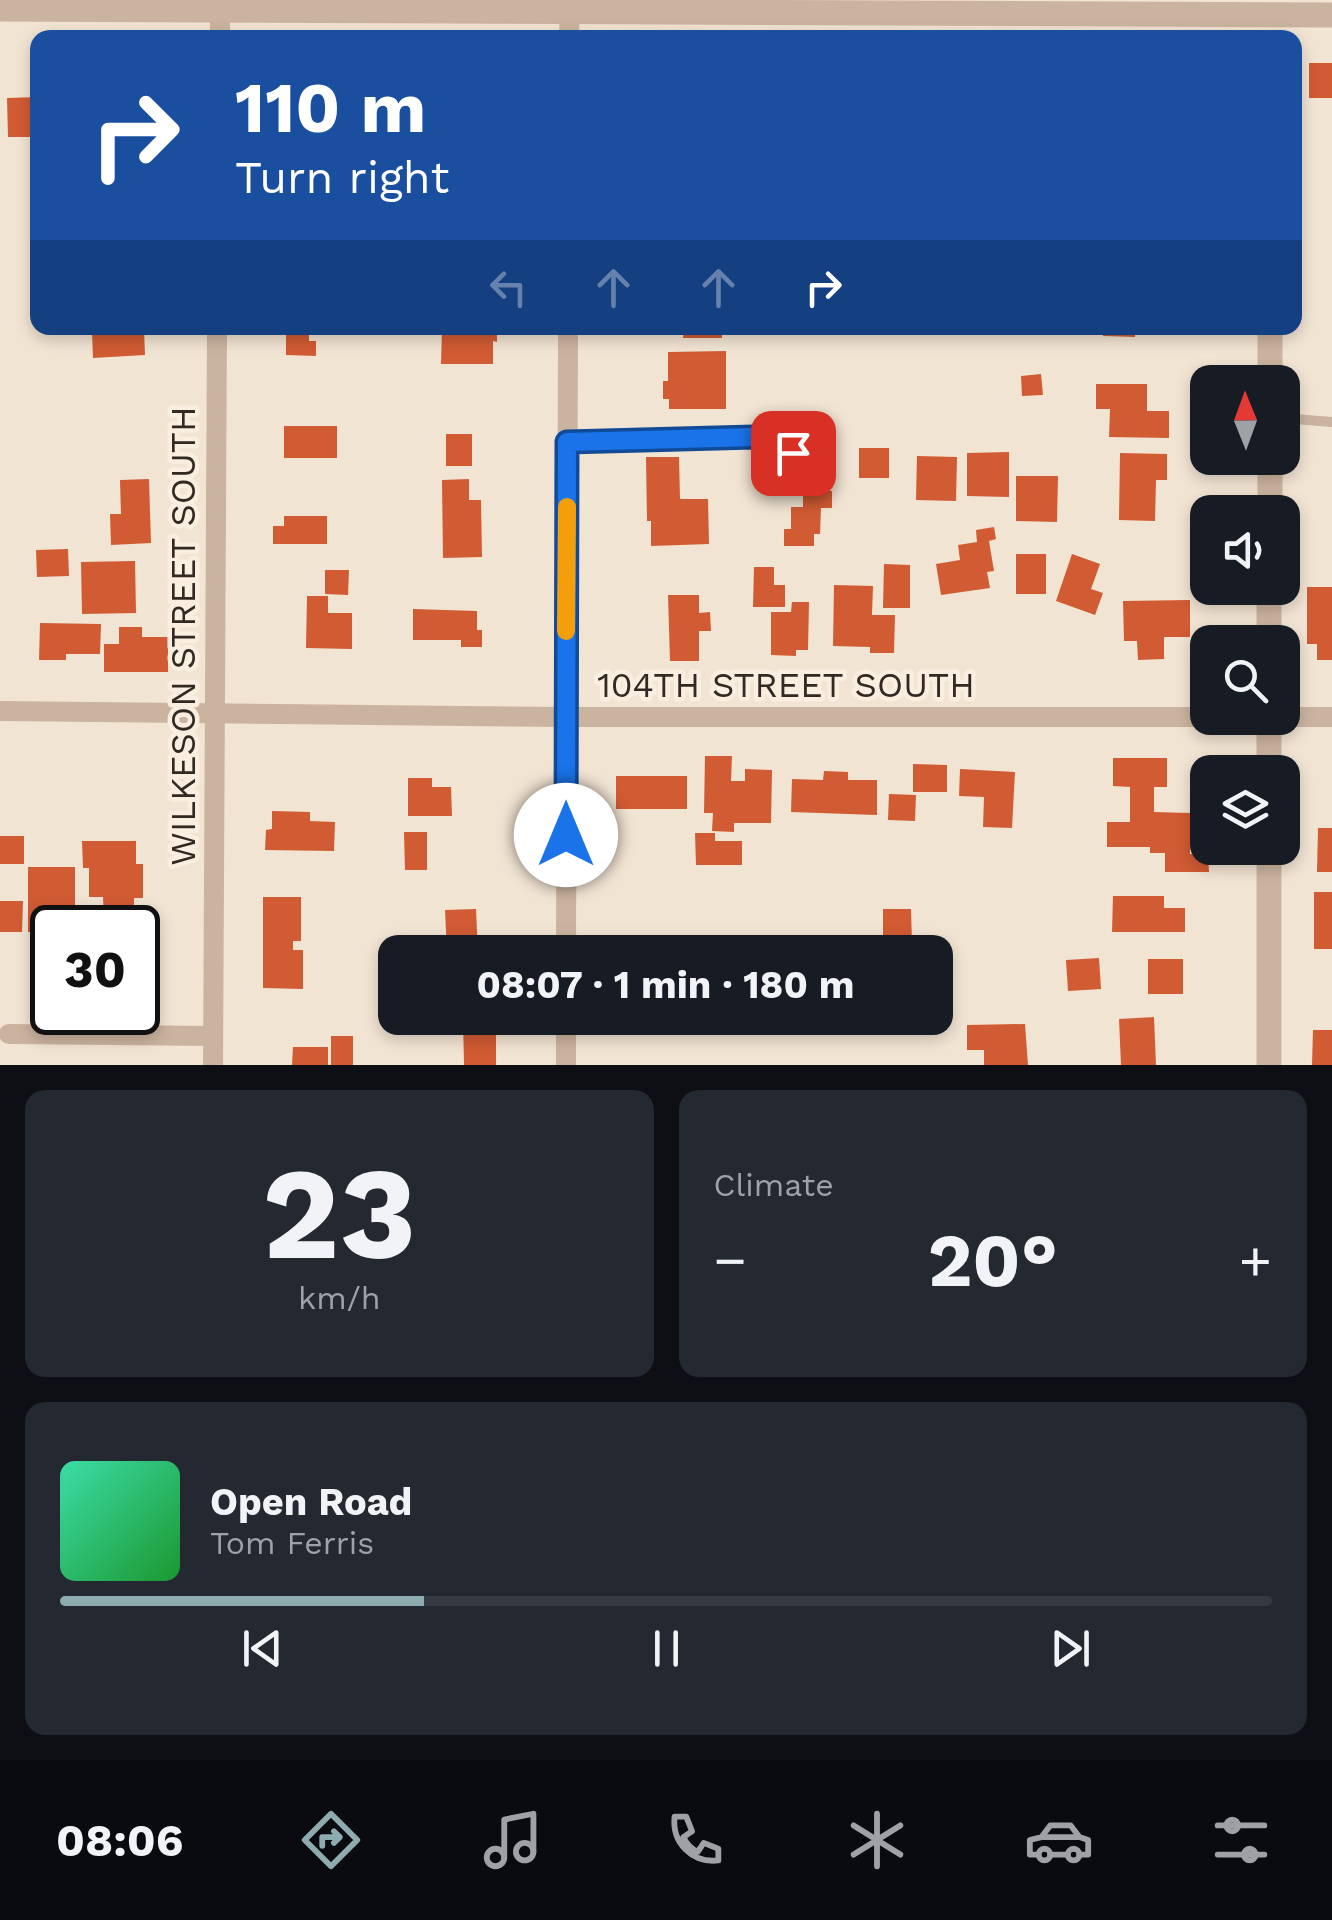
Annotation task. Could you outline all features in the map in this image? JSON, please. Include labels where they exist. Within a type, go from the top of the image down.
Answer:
[{"type":"street","points":[[0,8],[220,6],[570,16],[1332,15]]},
{"type":"street","name":"WILKESON STREET SOUTH","points":[[213,1065],[218,335]]},
{"type":"street","points":[[566,935],[568,335]]},
{"type":"street","points":[[1270,335],[1270,365]]},
{"type":"street","name":"104TH STREET SOUTH","points":[[0,710],[566,717],[1190,718]]},
{"type":"street","name":"104TH STREET SOUTH","points":[[1300,718],[1332,717]]},
{"type":"street","points":[[1269,865],[1269,1065]]},
{"type":"street","points":[[9,1034],[213,1036]]},
{"type":"street","points":[[566,1035],[566,1065]]},
{"type":"lane","points":[[1300,419],[1332,422]]},
{"type":"lane","points":[[567,442],[754,437],[770,439],[817,467]]},
{"type":"building","points":[[1309,63],[1332,63],[1332,98],[1309,98]]},
{"type":"building","points":[[30,97],[30,137],[8,137],[7,98]]},
{"type":"building","points":[[92,335],[144,335],[145,355],[93,358]]},
{"type":"building","points":[[286,335],[309,335],[309,341],[316,341],[316,356],[286,355]]},
{"type":"building","points":[[442,335],[497,335],[497,342],[493,341],[493,364],[441,364]]},
{"type":"building","points":[[683,335],[722,335],[722,338],[683,338]]},
{"type":"building","points":[[726,351],[726,409],[669,409],[669,399],[663,399],[663,381],[668,381],[668,352]]},
{"type":"building","points":[[1041,374],[1043,395],[1022,396],[1021,376]]},
{"type":"building","points":[[1096,384],[1147,384],[1147,411],[1169,411],[1169,438],[1109,437],[1110,409],[1096,409]]},
{"type":"building","points":[[284,426],[337,426],[337,458],[284,458]]},
{"type":"building","points":[[446,434],[472,434],[472,466],[446,466]]},
{"type":"building","points":[[859,448],[889,448],[889,478],[859,478]]},
{"type":"building","points":[[1009,452],[1009,497],[967,496],[967,453]]},
{"type":"building","points":[[1120,453],[1167,454],[1167,480],[1156,480],[1155,521],[1119,520]]},
{"type":"building","points":[[917,456],[957,457],[956,501],[916,500]]},
{"type":"building","points":[[646,457],[679,457],[680,499],[708,499],[709,544],[651,546]]},
{"type":"building","points":[[1016,476],[1058,476],[1057,522],[1016,521]]},
{"type":"building","points":[[149,479],[151,543],[111,545],[110,514],[121,514],[120,480]]},
{"type":"building","points":[[469,479],[469,500],[481,500],[482,557],[443,558],[442,480]]},
{"type":"building","points":[[803,490],[832,491],[832,508],[821,508],[820,534],[814,534],[814,546],[784,546],[784,529],[791,529],[791,507],[803,507]]},
{"type":"building","points":[[284,516],[327,516],[327,544],[273,544],[273,526],[284,526]]},
{"type":"building","points":[[994,527],[996,539],[989,541],[994,571],[987,572],[990,588],[941,595],[936,564],[960,560],[958,545],[977,542],[976,530]]},
{"type":"building","points":[[68,549],[69,576],[37,577],[36,550]]},
{"type":"building","points":[[1016,554],[1046,554],[1046,594],[1016,594]]},
{"type":"building","points":[[1072,554],[1100,564],[1091,589],[1103,593],[1095,615],[1056,601]]},
{"type":"building","points":[[135,561],[136,613],[82,614],[81,562]]},
{"type":"building","points":[[884,564],[910,565],[910,608],[883,608]]},
{"type":"building","points":[[754,567],[774,567],[774,585],[785,585],[785,607],[753,607]]},
{"type":"building","points":[[325,570],[349,570],[348,595],[325,594]]},
{"type":"building","points":[[834,585],[873,586],[872,615],[895,615],[894,653],[870,653],[870,647],[833,646]]},
{"type":"building","points":[[1307,587],[1332,587],[1332,660],[1317,660],[1317,644],[1307,644]]},
{"type":"building","points":[[668,595],[699,595],[699,613],[710,612],[711,631],[699,631],[699,661],[670,661]]},
{"type":"building","points":[[307,596],[328,596],[328,613],[352,613],[352,649],[306,648]]},
{"type":"building","points":[[1190,600],[1190,637],[1164,637],[1164,659],[1138,660],[1137,641],[1124,641],[1123,601]]},
{"type":"building","points":[[792,602],[809,602],[808,650],[796,650],[796,656],[771,655],[771,612],[791,612]]},
{"type":"building","points":[[413,609],[477,611],[482,647],[461,647],[461,640],[413,640]]},
{"type":"building","points":[[40,623],[101,624],[100,654],[66,654],[66,660],[39,660]]},
{"type":"building","points":[[119,627],[142,627],[142,637],[168,637],[168,672],[104,672],[104,644],[119,644]]},
{"type":"building","points":[[705,756],[732,756],[731,781],[745,781],[745,769],[772,770],[771,823],[734,823],[734,832],[712,831],[713,813],[704,813]]},
{"type":"building","points":[[1113,758],[1167,758],[1167,787],[1154,787],[1154,812],[1190,813],[1190,865],[1209,865],[1209,872],[1165,872],[1165,853],[1150,853],[1150,847],[1107,847],[1107,822],[1130,822],[1130,787],[1113,786]]},
{"type":"building","points":[[913,764],[947,765],[947,792],[913,792]]},
{"type":"building","points":[[960,769],[1015,772],[1012,828],[983,827],[984,797],[959,796]]},
{"type":"building","points":[[824,771],[848,772],[848,780],[877,780],[877,815],[791,812],[792,779],[823,780]]},
{"type":"building","points":[[616,776],[687,776],[687,809],[616,809]]},
{"type":"building","points":[[408,778],[432,778],[432,787],[451,787],[452,816],[408,816]]},
{"type":"building","points":[[889,794],[916,795],[915,821],[888,820]]},
{"type":"building","points":[[272,811],[310,812],[310,821],[335,822],[334,851],[265,850],[266,830],[272,829]]},
{"type":"building","points":[[1318,828],[1332,828],[1332,872],[1317,872]]},
{"type":"building","points":[[404,832],[427,832],[427,870],[405,870]]},
{"type":"building","points":[[695,833],[715,833],[715,841],[742,841],[742,865],[696,865]]},
{"type":"building","points":[[0,836],[24,836],[24,864],[0,864]]},
{"type":"building","points":[[82,841],[136,841],[136,864],[143,864],[143,898],[134,898],[134,905],[103,905],[103,897],[89,897],[89,868],[83,868]]},
{"type":"building","points":[[28,867],[75,867],[75,905],[30,905],[28,932]]},
{"type":"building","points":[[1314,892],[1332,892],[1332,949],[1314,949]]},
{"type":"building","points":[[1113,896],[1164,896],[1164,908],[1185,908],[1185,932],[1112,932]]},
{"type":"building","points":[[263,897],[301,897],[301,941],[293,941],[293,950],[303,950],[303,989],[263,988]]},
{"type":"building","points":[[0,901],[23,901],[22,932],[0,932]]},
{"type":"building","points":[[476,909],[477,935],[446,935],[445,910]]},
{"type":"building","points":[[883,909],[911,909],[912,935],[883,935]]},
{"type":"building","points":[[1099,958],[1101,989],[1068,991],[1066,960]]},
{"type":"building","points":[[1148,959],[1183,959],[1183,994],[1148,994]]},
{"type":"building","points":[[1154,1017],[1156,1065],[1121,1065],[1119,1019]]},
{"type":"building","points":[[1025,1024],[1028,1065],[984,1065],[984,1050],[967,1050],[967,1025]]},
{"type":"building","points":[[1313,1030],[1332,1030],[1332,1065],[1312,1065]]},
{"type":"building","points":[[463,1035],[496,1035],[496,1065],[464,1065]]},
{"type":"building","points":[[331,1036],[353,1036],[353,1065],[331,1065]]},
{"type":"building","points":[[293,1047],[328,1047],[328,1065],[292,1065]]},
{"type":"slow traffic","points":[[566,631],[567,507]]},
{"type":"route","points":[[566,835],[567,442],[754,437],[770,439],[793,453]]}]
